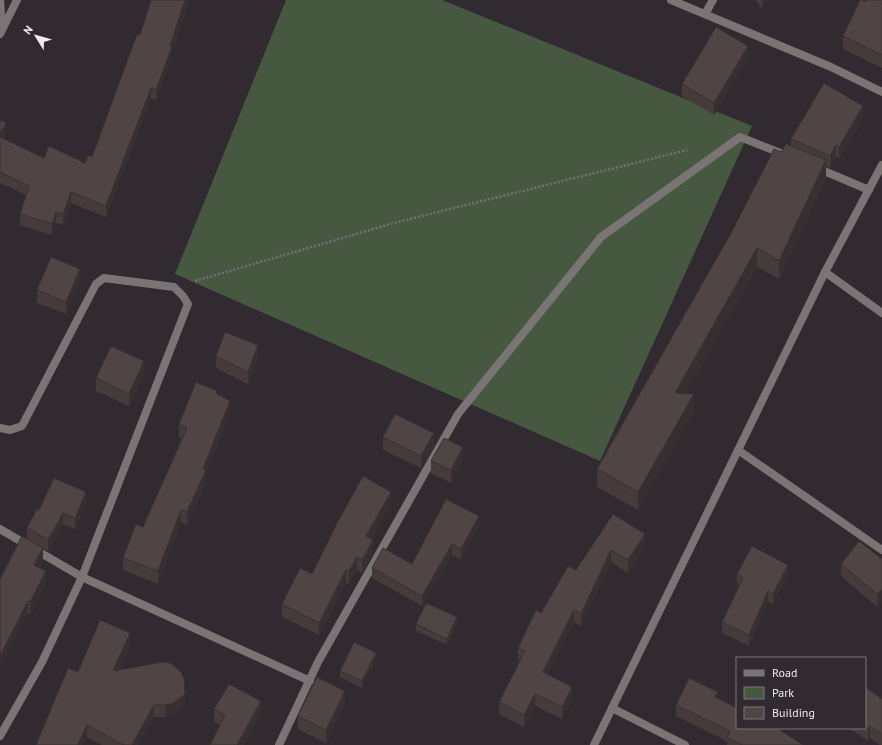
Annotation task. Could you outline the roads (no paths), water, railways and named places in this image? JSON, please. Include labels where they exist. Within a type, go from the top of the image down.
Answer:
[{"type":"street","points":[[0,0],[1,31]]},
{"type":"street","points":[[1,31],[17,0]]},
{"type":"street","points":[[671,0],[831,67],[882,92]]},
{"type":"street","points":[[705,14],[713,0]]},
{"type":"street","points":[[280,745],[318,662],[458,414],[601,237],[740,137],[790,157]]},
{"type":"street","points":[[594,745],[825,272],[882,165]]},
{"type":"street","points":[[812,166],[869,190]]},
{"type":"street","points":[[825,272],[882,313]]},
{"type":"street","points":[[0,428],[10,430],[22,426],[96,284],[104,278],[114,278],[174,287],[183,296],[188,304],[82,577],[42,662],[0,736]]},
{"type":"street","points":[[738,450],[882,550]]},
{"type":"street","points":[[0,529],[82,577],[310,681]]},
{"type":"street","points":[[612,708],[685,745]]}]
